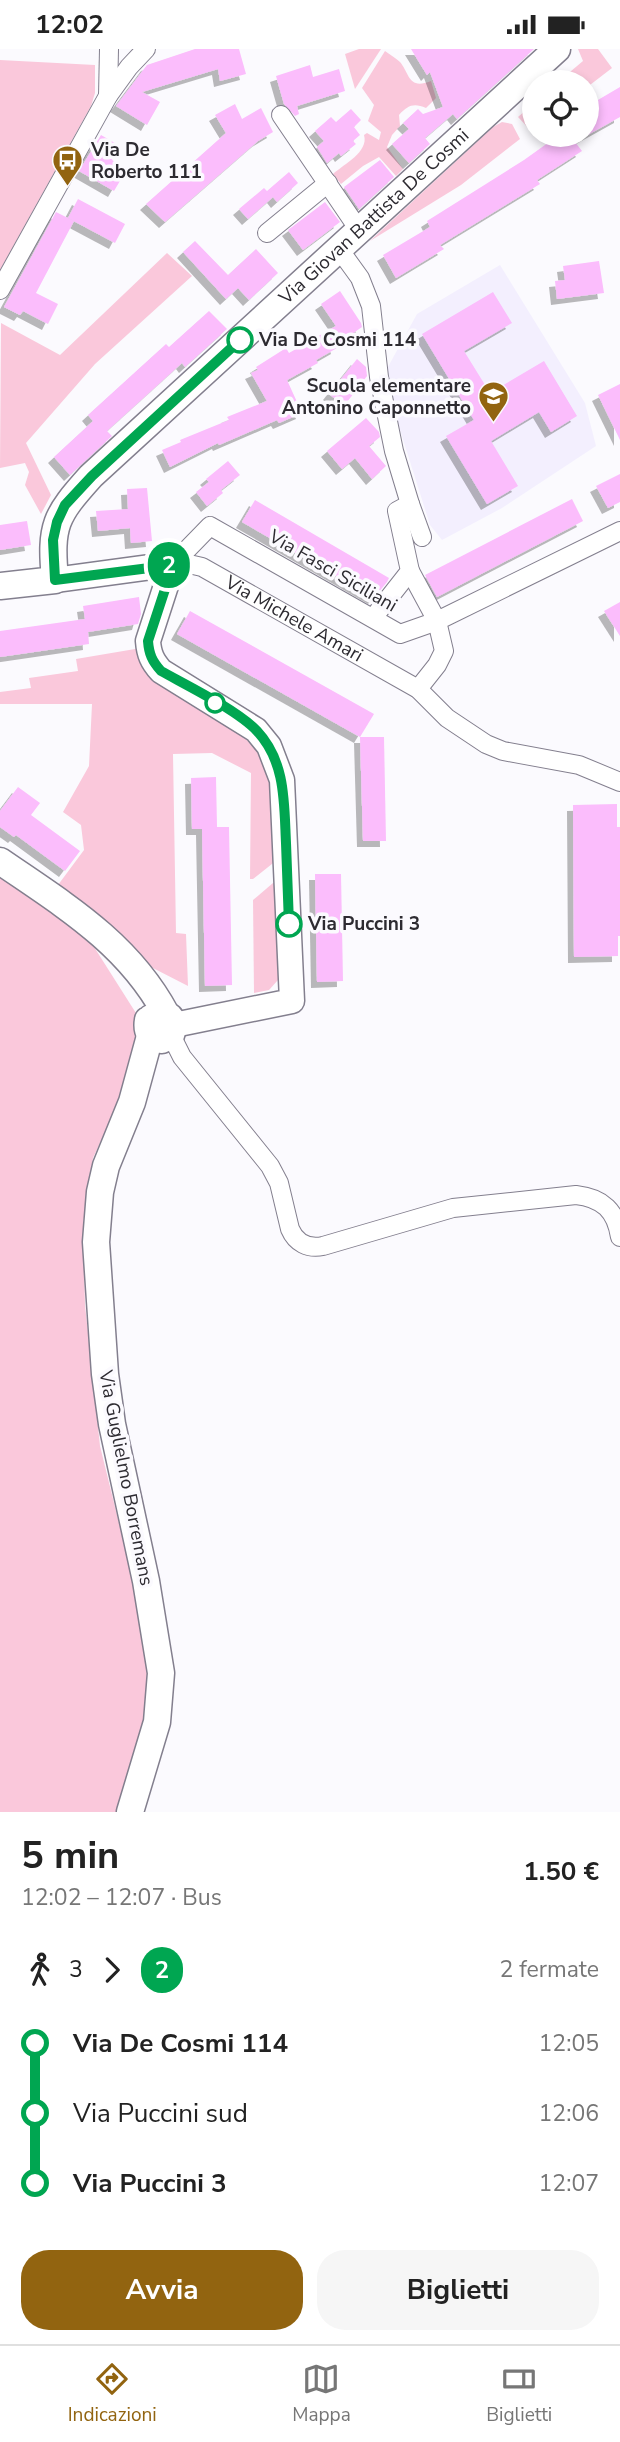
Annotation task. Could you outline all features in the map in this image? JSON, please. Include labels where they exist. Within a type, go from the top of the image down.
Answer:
[{"type":"main road","name":"Via Giovan Battista De Cosmi","points":[[55,580],[53,540],[65,505],[100,468],[557,49]]},
{"type":"main road","name":"Via Michele Amari","points":[[0,586],[173,565]]},
{"type":"main road","points":[[0,861],[90,923],[163,1028],[292,1001],[282,780],[269,746],[256,730],[161,671],[154,663],[149,653],[148,641],[173,565]]},
{"type":"main road","name":"Via Guglielmo Borremans","points":[[130,1812],[157,1722],[161,1672],[146,1581],[110,1412],[96,1242],[100,1192],[106,1166],[132,1102],[148,1085],[163,1028]]},
{"type":"street","points":[[108,96],[109,49]]},
{"type":"street","points":[[0,290],[108,96],[146,49]]},
{"type":"street","points":[[281,115],[359,230]]},
{"type":"street","points":[[267,233],[328,183]]},
{"type":"street","points":[[339,249],[360,278],[371,306],[379,377],[394,451],[422,537]]},
{"type":"street","points":[[410,504],[397,511],[410,571],[437,621],[444,651],[437,665],[418,689],[447,718],[486,744],[503,751],[579,765],[620,782]]},
{"type":"street","name":"Via Fasci Siciliani","points":[[173,565],[211,526],[400,634],[437,621],[620,531]]},
{"type":"street","name":"Via Michele Amari","points":[[173,565],[202,567],[418,689]]},
{"type":"street","points":[[373,618],[410,571]]},
{"type":"street","points":[[163,1028],[182,1057],[271,1166],[279,1183],[293,1236],[309,1247],[323,1246],[453,1208],[576,1195],[600,1201],[608,1206],[617,1223],[620,1237]]},
{"type":"shaded area","points":[[359,49],[381,49],[355,89],[345,54]]},
{"type":"shaded area","points":[[578,49],[598,49],[612,68],[599,78],[599,70],[572,70],[583,61]]},
{"type":"shaded area","points":[[385,51],[400,62],[414,82],[418,84],[431,81],[436,98],[426,108],[411,106],[399,115],[400,126],[387,147],[403,169],[396,176],[379,157],[341,184],[333,174],[363,147],[364,135],[367,133],[379,140],[381,132],[368,121],[374,105],[362,88]]},
{"type":"shaded area","points":[[0,60],[95,65],[95,93],[91,106],[0,270]]},
{"type":"shaded area","points":[[502,122],[512,124],[520,139],[461,185],[370,241],[493,127]]},
{"type":"shaded area","points":[[167,253],[192,276],[95,364],[26,443],[51,495],[41,514],[25,485],[29,472],[25,463],[0,468],[1,323],[60,355]]},
{"type":"shaded area","name":"Scuola elementare Antonino Caponnetto","points":[[500,265],[585,403],[596,446],[502,508],[442,540],[430,525],[383,376],[417,314]]},
{"type":"shaded area","points":[[141,648],[147,670],[156,682],[225,722],[244,737],[257,751],[271,779],[277,860],[250,879],[251,773],[212,753],[173,754],[176,933],[186,934],[188,986],[149,966],[92,909],[58,885],[84,850],[81,825],[63,812],[89,766],[92,704],[0,704],[0,692],[31,688],[29,678],[78,671],[76,659]]},
{"type":"shaded area","points":[[0,868],[82,928],[141,1021],[130,1078],[93,1158],[83,1224],[85,1305],[100,1446],[144,1625],[150,1681],[144,1743],[119,1812],[0,1812]]},
{"type":"shaded area","points":[[276,883],[278,980],[269,990],[254,993],[253,900]]},
{"type":"building","points":[[195,49],[239,49],[246,74],[220,81],[218,69],[142,92],[160,102],[147,125],[116,106],[147,65]]},
{"type":"building","points":[[411,49],[534,49],[457,119],[453,114],[425,138],[430,144],[409,163],[392,144],[409,129],[403,123],[418,109],[423,114],[443,107],[430,72],[427,75]]},
{"type":"building","points":[[310,65],[313,77],[339,69],[345,91],[297,106],[299,114],[295,116],[284,104],[276,76]]},
{"type":"building","points":[[620,87],[620,117],[599,129],[599,99]]},
{"type":"building","points":[[235,104],[242,119],[261,108],[273,132],[258,141],[165,222],[146,204],[226,133],[215,115]]},
{"type":"building","points":[[351,109],[361,120],[354,127],[360,135],[353,141],[356,144],[327,163],[317,147],[324,141],[315,131],[331,117],[336,122]]},
{"type":"building","points":[[101,135],[120,146],[112,160],[127,169],[114,191],[79,171]]},
{"type":"building","points":[[542,147],[579,147],[582,151],[537,180],[540,184],[440,245],[444,249],[396,278],[383,255],[430,227],[427,221]]},
{"type":"building","points":[[380,160],[394,177],[359,209],[344,187]]},
{"type":"building","points":[[289,172],[298,183],[277,202],[273,197],[248,219],[239,209],[264,188],[267,191]]},
{"type":"building","points":[[78,199],[125,224],[115,243],[68,218]]},
{"type":"building","points":[[325,202],[340,222],[303,250],[288,230]]},
{"type":"building","points":[[56,212],[74,221],[36,293],[58,304],[48,324],[23,311],[20,315],[4,307]]},
{"type":"building","points":[[195,241],[228,275],[256,249],[278,273],[249,300],[238,288],[226,299],[183,252]]},
{"type":"building","points":[[599,261],[604,293],[557,299],[555,281],[565,280],[563,266]]},
{"type":"building","points":[[340,291],[362,327],[336,345],[337,348],[316,360],[318,363],[287,380],[302,413],[279,423],[277,420],[219,445],[218,443],[170,467],[162,450],[229,420],[227,417],[267,401],[251,373],[286,348],[289,353],[336,326],[321,304]]},
{"type":"building","points":[[493,292],[512,323],[464,351],[490,393],[544,361],[577,416],[551,432],[539,412],[491,441],[518,486],[487,504],[446,436],[474,420],[422,334]]},
{"type":"building","points":[[209,311],[227,329],[185,367],[182,363],[107,431],[112,436],[70,475],[54,457],[93,421],[88,415],[166,344],[169,347]]},
{"type":"building","points":[[357,359],[366,367],[367,376],[344,406],[329,394]]},
{"type":"building","points":[[620,384],[620,440],[598,395]]},
{"type":"building","points":[[366,418],[379,432],[380,437],[369,446],[386,466],[372,479],[355,458],[342,469],[327,451]]},
{"type":"building","points":[[228,461],[240,475],[207,506],[196,492],[209,482],[206,479]]},
{"type":"building","points":[[620,474],[620,502],[608,508],[596,486]]},
{"type":"building","points":[[147,488],[152,541],[131,543],[130,528],[98,531],[96,511],[128,509],[127,489]]},
{"type":"building","points":[[572,499],[583,521],[437,597],[425,575]]},
{"type":"building","points":[[255,500],[389,578],[387,582],[374,598],[242,522]]},
{"type":"building","points":[[27,521],[31,545],[0,550],[0,525]]},
{"type":"building","points":[[139,597],[141,614],[138,624],[88,632],[89,644],[0,657],[0,631],[85,619],[83,606]]},
{"type":"building","points":[[620,602],[620,636],[604,611]]},
{"type":"building","points":[[190,611],[374,714],[360,737],[177,634]]},
{"type":"building","points":[[360,737],[384,737],[386,841],[363,841]]},
{"type":"building","points":[[216,777],[217,827],[229,827],[232,985],[205,986],[202,829],[192,829],[191,778]]},
{"type":"building","points":[[18,787],[40,803],[31,815],[80,851],[65,871],[16,835],[14,837],[0,827],[0,811]]},
{"type":"building","points":[[617,804],[617,827],[620,827],[618,956],[574,957],[573,805]]},
{"type":"building","points":[[315,874],[341,874],[343,981],[317,982]]},
{"type":"bus line","name":"2","points":[[240,340],[92,476],[65,505],[57,522],[53,557],[55,580],[173,565],[148,641],[149,653],[161,671],[243,719],[269,746],[277,763],[284,796],[289,924]]},
{"type":"place","name":"Via De Roberto 111","points":[[68,188]]},
{"type":"place","name":"Via De Cosmi 114","points":[[240,340]]},
{"type":"place","name":"Scuola elementare Antonino Caponnetto","points":[[494,424]]},
{"type":"place","name":"Via Puccini 3","points":[[289,924]]}]
